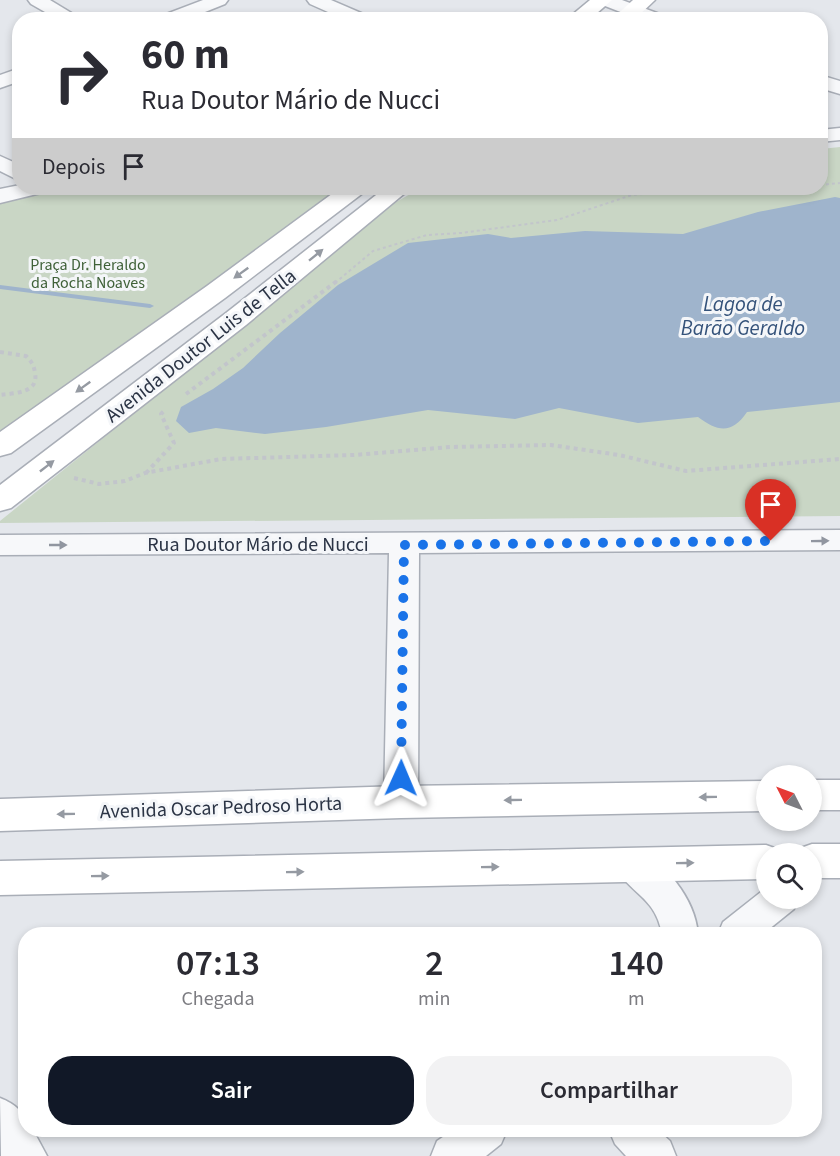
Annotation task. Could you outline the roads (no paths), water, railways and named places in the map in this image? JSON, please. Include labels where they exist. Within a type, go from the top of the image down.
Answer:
[{"type":"main road","points":[[587,12],[604,0]]},
{"type":"main road","name":"Avenida Doutor Luis de Tella","points":[[0,446],[225,285],[346,195]]},
{"type":"main road","name":"Avenida Doutor Luis de Tella","points":[[0,501],[236,319],[390,195]]},
{"type":"main road","points":[[822,795],[840,795]]},
{"type":"main road","name":"Avenida Oscar Pedroso Horta","points":[[0,815],[401,801],[756,796]]},
{"type":"main road","points":[[0,878],[756,862]]},
{"type":"street","points":[[36,0],[59,12]]},
{"type":"street","points":[[188,12],[219,0]]},
{"type":"street","points":[[316,0],[344,12]]},
{"type":"street","points":[[604,0],[633,10]]},
{"type":"street","name":"Rua Doutor Mário de Nucci","points":[[0,545],[404,545],[840,540]]},
{"type":"street","points":[[401,801],[404,545]]},
{"type":"street","points":[[632,864],[672,903],[680,921],[680,927]]},
{"type":"street","points":[[745,927],[767,909]]},
{"type":"street","points":[[0,1118],[26,1156]]},
{"type":"street","points":[[452,1156],[477,1137]]},
{"type":"street","points":[[636,1137],[654,1156]]},
{"type":"water","name":"Lagoa de Barão Geraldo","points":[[835,197],[840,198],[840,402],[747,412],[736,424],[724,428],[712,426],[698,417],[638,423],[559,408],[515,419],[428,410],[326,427],[265,434],[216,428],[189,433],[176,421],[181,407],[213,389],[243,368],[280,333],[338,285],[408,243],[488,234],[511,238],[585,231],[683,234],[758,212]]},
{"type":"waterway","points":[[0,287],[150,306]]},
{"type":"park label","name":"Praça Dr. Heraldo da Rocha Noaves","points":[[88,274]]}]
